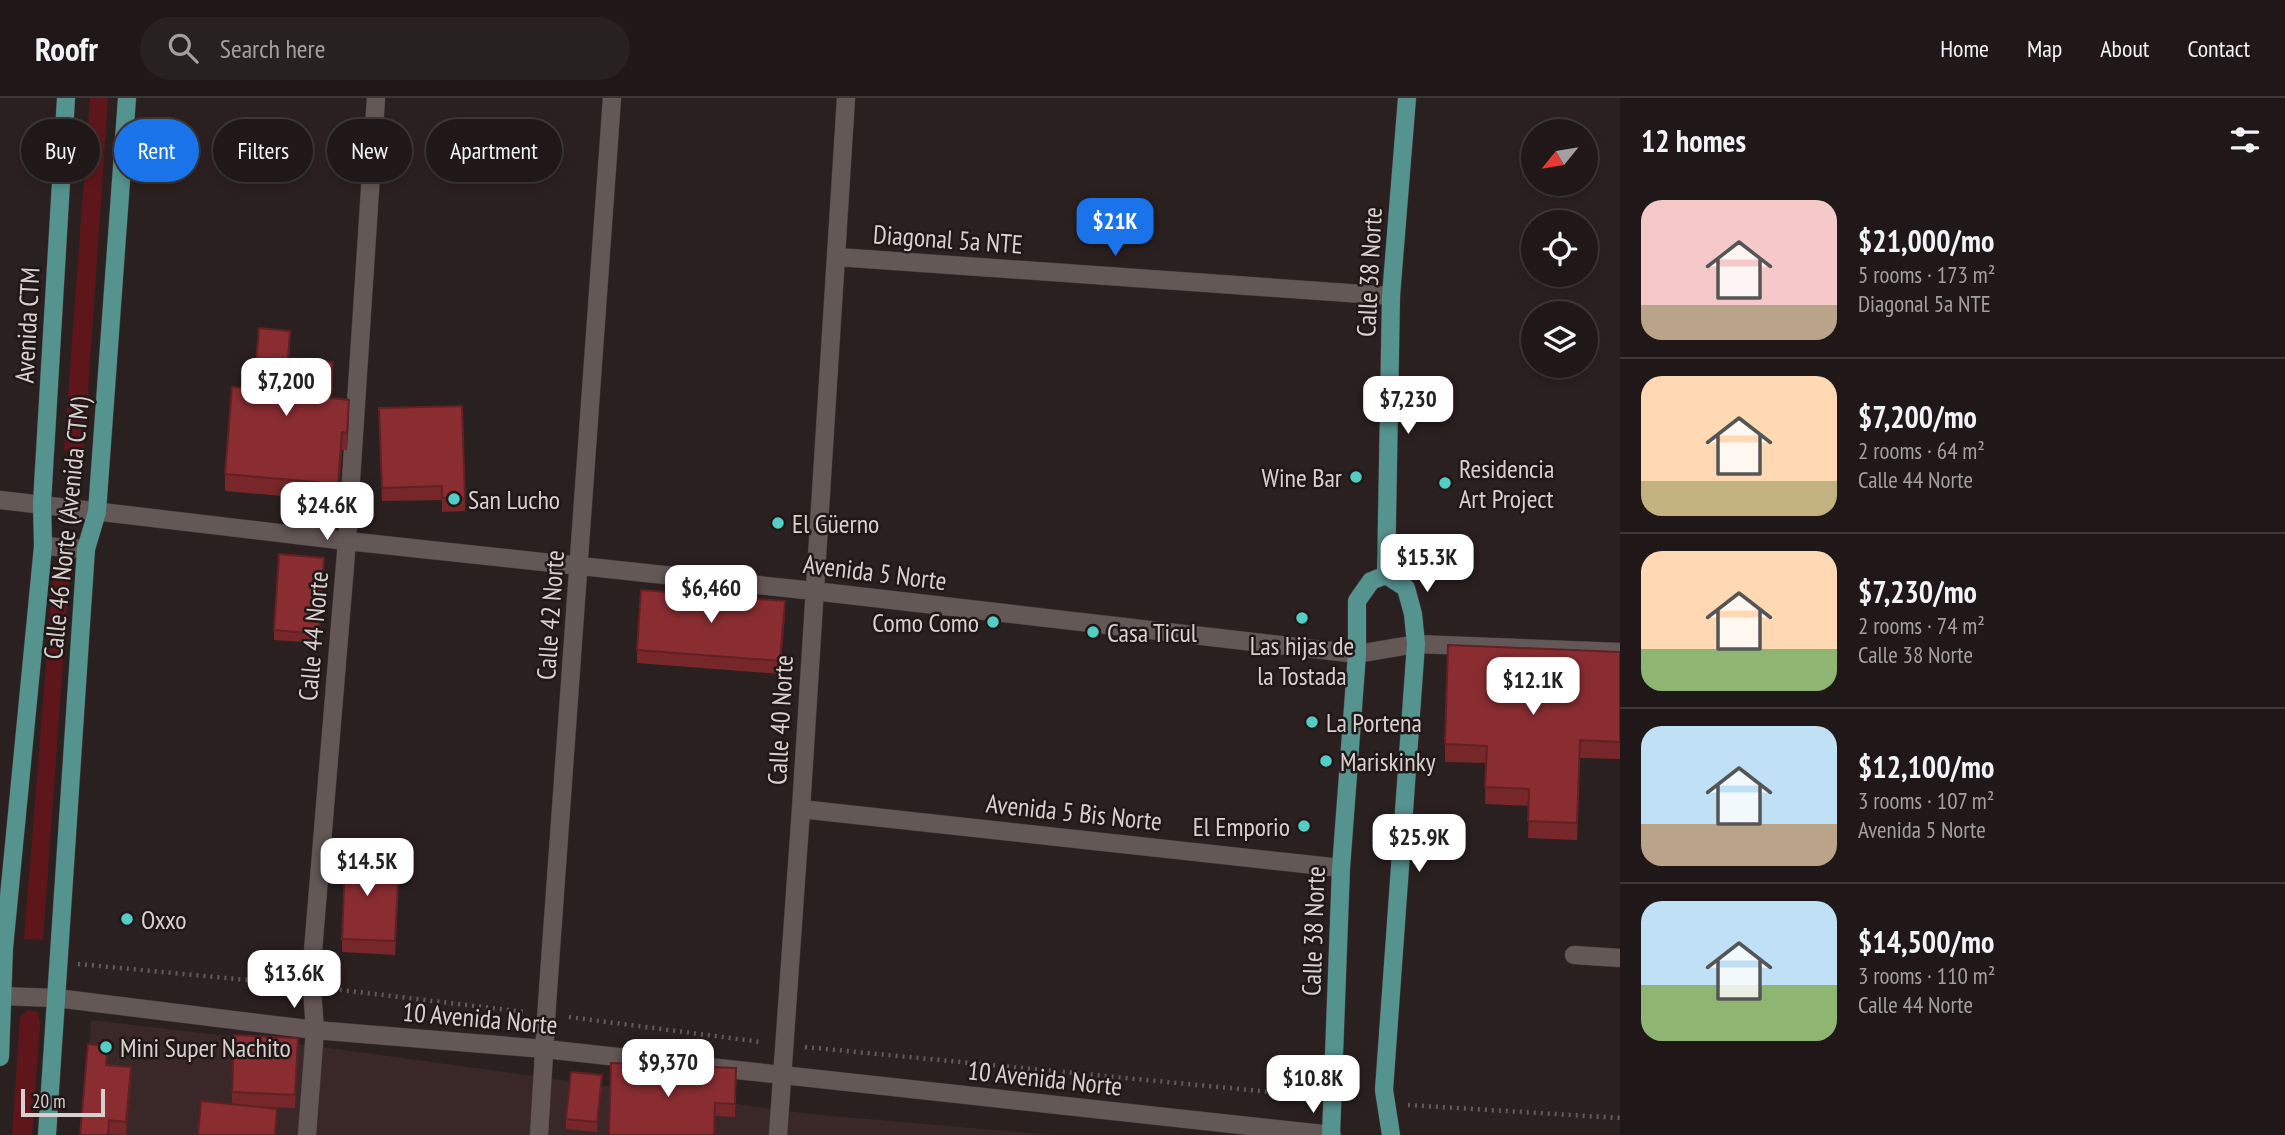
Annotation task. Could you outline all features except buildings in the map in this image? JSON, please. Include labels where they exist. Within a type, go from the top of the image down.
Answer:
[{"type":"main road","name":"Avenida CTM","points":[[0,1057],[2,959],[43,546],[43,503],[66,98]]},
{"type":"main road","name":"Calle 46 Norte (Avenida CTM)","points":[[59,962],[86,549],[97,512],[127,98]]},
{"type":"main road","name":"Calle 38 Norte","points":[[1331,1135],[1341,868],[1357,654],[1357,601],[1371,581],[1386,575],[1391,296],[1407,98]]},
{"type":"main road","points":[[1386,575],[1406,588],[1413,614],[1416,644],[1385,1103],[1391,1135]]},
{"type":"main road","points":[[47,1135],[59,962]]},
{"type":"street","name":"Calle 44 Norte","points":[[307,1135],[315,1030],[311,986],[347,541],[376,98]]},
{"type":"street","name":"Calle 42 Norte","points":[[539,1135],[612,98]]},
{"type":"street","name":"Calle 40 Norte","points":[[778,1135],[802,809],[845,98]]},
{"type":"street","name":"Diagonal 5a NTE","points":[[837,257],[1391,296]]},
{"type":"street","name":"Avenida 5 Norte","points":[[0,500],[1357,654],[1416,644],[1620,652]]},
{"type":"street","points":[[43,546],[86,549]]},
{"type":"street","name":"Avenida 5 Bis Norte","points":[[802,809],[1341,868]]},
{"type":"street","points":[[1574,955],[1620,958]]},
{"type":"street","name":"10 Avenida Norte","points":[[2,996],[56,998],[315,1030],[545,1049],[1331,1135]]},
{"type":"path","points":[[59,962],[311,986],[784,1045],[1334,1098]]},
{"type":"path","points":[[1385,1103],[1620,1118]]},
{"type":"shaded area","points":[[90,98],[108,98],[84,451],[74,454],[64,450],[84,182],[100,182],[100,119],[88,119]]},
{"type":"shaded area","points":[[65,560],[70,564],[43,940],[24,939],[54,565]]},
{"type":"shaded area","points":[[28,1010],[38,1012],[40,1023],[32,1135],[12,1135],[20,1017]]},
{"type":"shaded area","points":[[91,1020],[337,1049],[810,1114],[1053,1135],[83,1135]]},
{"type":"place","name":"Wine Bar","points":[[1356,477]]},
{"type":"place","name":"Residencia Art Project","points":[[1445,483]]},
{"type":"place","name":"San Lucho","points":[[454,499]]},
{"type":"place","name":"El Güerno","points":[[778,523]]},
{"type":"place","name":"Las hijas de la Tostada","points":[[1302,618]]},
{"type":"place","name":"Como Como","points":[[993,622]]},
{"type":"place","name":"Casa Ticul","points":[[1093,632]]},
{"type":"place","name":"La Portena","points":[[1312,722]]},
{"type":"place","name":"Mariskinky","points":[[1326,761]]},
{"type":"place","name":"El Emporio","points":[[1304,826]]},
{"type":"place","name":"Oxxo","points":[[127,919]]},
{"type":"place","name":"Mini Super Nachito","points":[[106,1047]]}]
